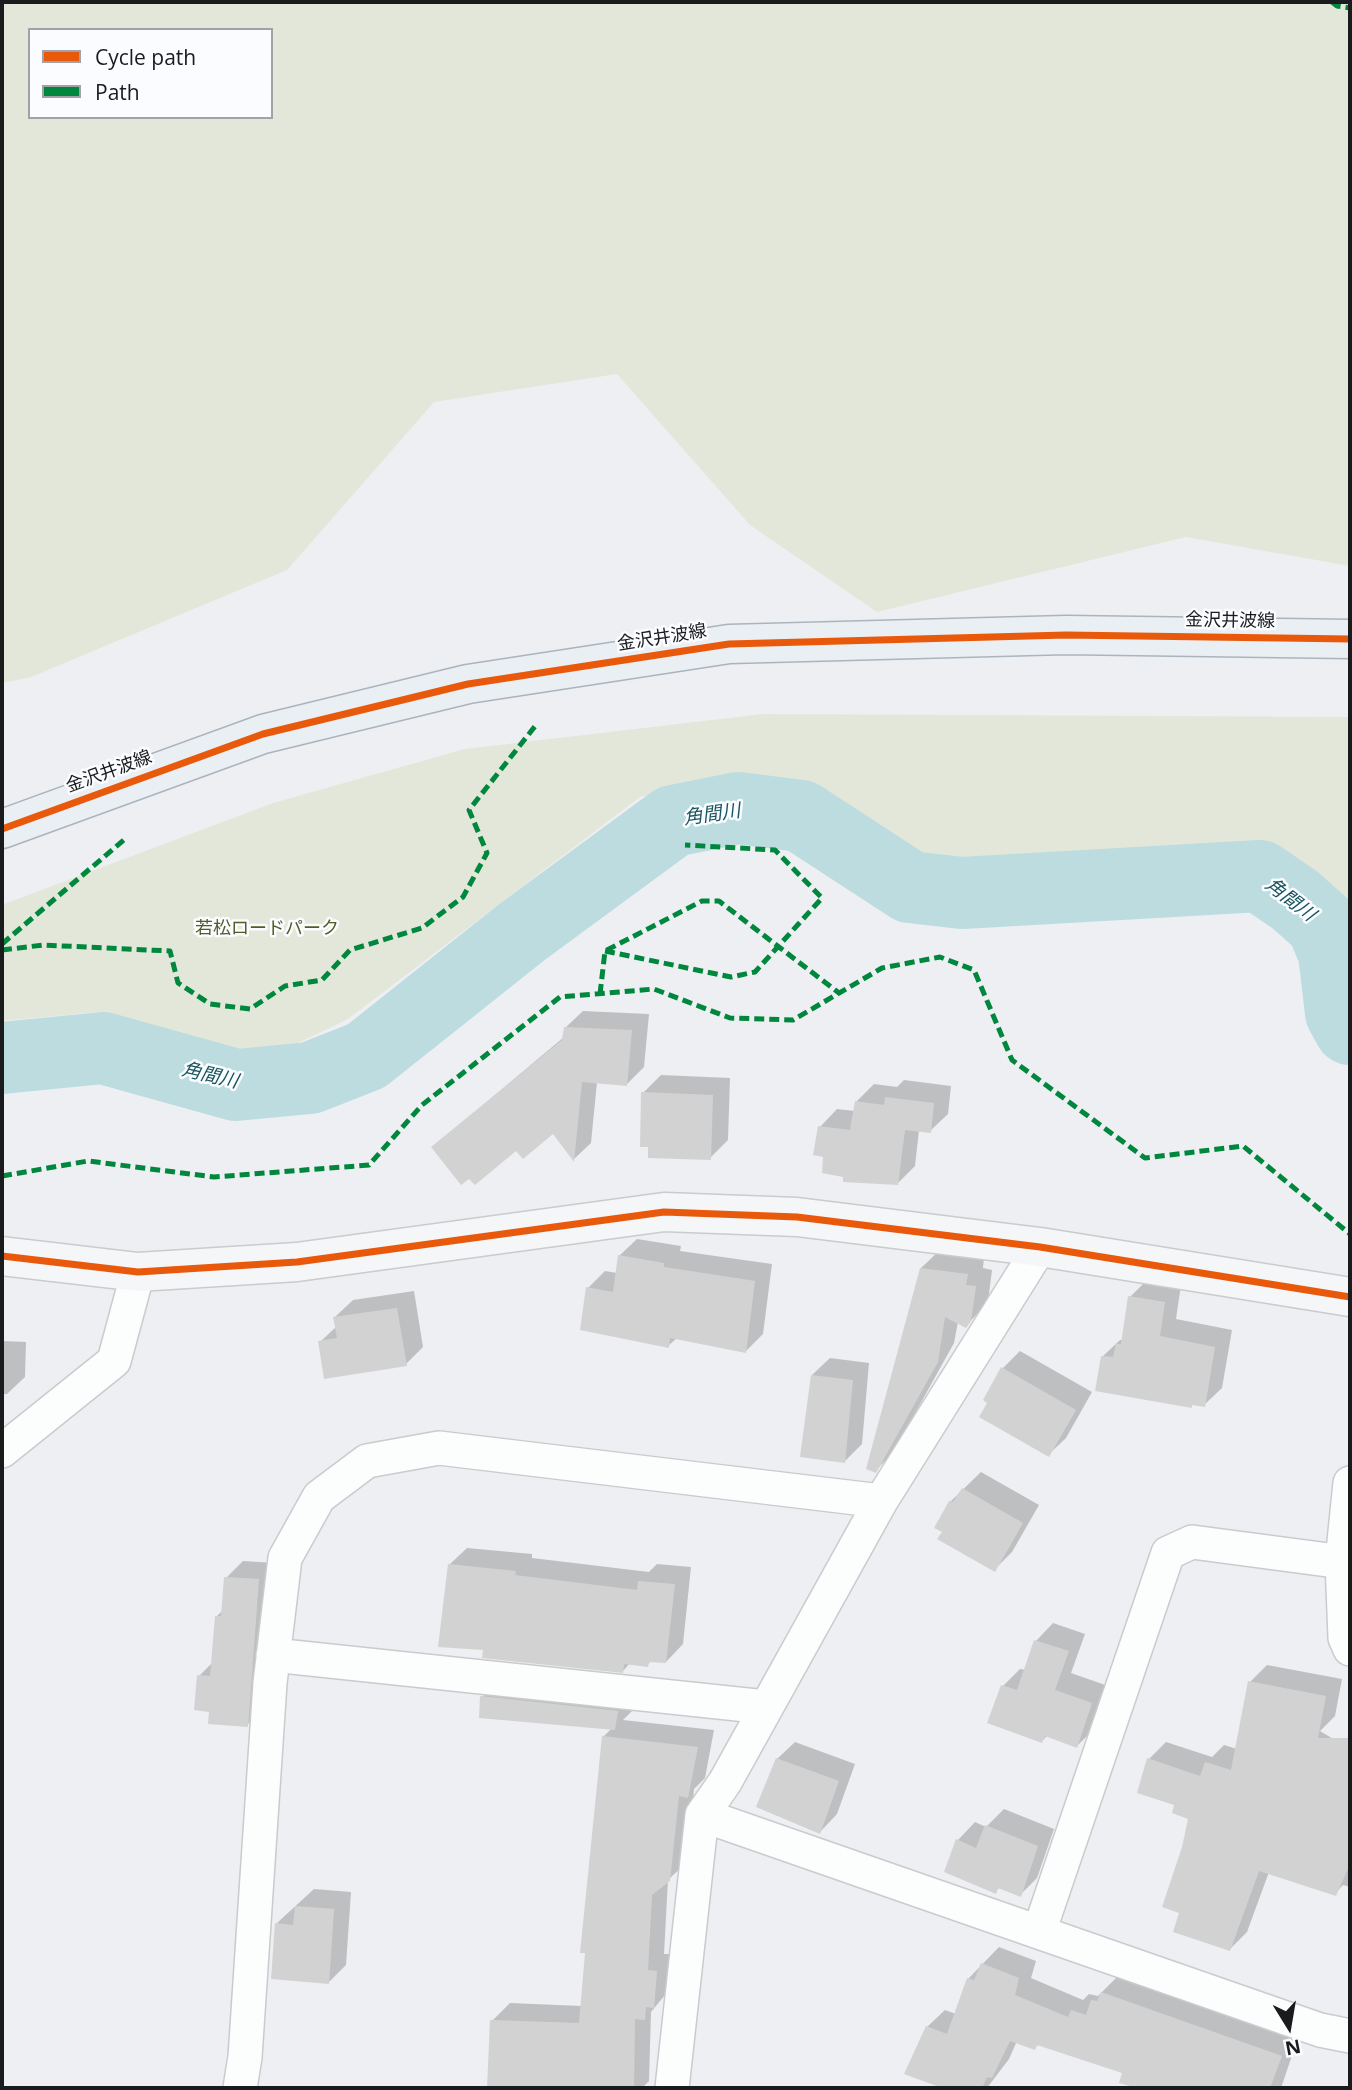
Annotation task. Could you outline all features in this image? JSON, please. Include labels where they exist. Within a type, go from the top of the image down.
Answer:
[{"type":"main road","name":"金沢井波線","points":[[2,829],[262,734],[468,684],[729,644],[1066,635],[1350,639]]},
{"type":"street","points":[[2,1256],[138,1272],[298,1262],[664,1212],[797,1217],[1040,1247],[1350,1297]]},
{"type":"street","points":[[671,2088],[702,1815],[725,1782],[881,1500],[1040,1247]]},
{"type":"street","points":[[2,1451],[114,1361],[138,1272]]},
{"type":"street","points":[[240,2088],[245,2057],[273,1655],[285,1559],[319,1497],[368,1461],[439,1448],[881,1500]]},
{"type":"street","points":[[1350,1483],[1346,1562],[1346,1638],[1350,1649]]},
{"type":"street","points":[[1039,1932],[1168,1553],[1192,1542],[1346,1562]]},
{"type":"street","points":[[273,1655],[766,1707]]},
{"type":"street","points":[[702,1815],[1320,2030],[1350,2036]]},
{"type":"green space","points":[[2,2],[1350,2],[1350,566],[1186,537],[877,612],[750,525],[617,374],[434,402],[287,570],[31,677],[2,683]]},
{"type":"green space","name":"若松ロードパーク","points":[[763,714],[1350,717],[1350,1029],[1341,1013],[1334,953],[1322,924],[1295,900],[1260,876],[926,859],[795,784],[724,778],[640,797],[348,1019],[294,1045],[227,1049],[98,1012],[2,1021],[2,905],[273,803],[465,749]]},
{"type":"building","points":[[564,1027],[632,1030],[627,1086],[582,1082],[574,1162],[553,1134],[523,1159],[516,1151],[475,1185],[469,1179],[461,1185],[431,1147],[562,1040]]},
{"type":"building","points":[[641,1092],[713,1095],[711,1160],[648,1158],[648,1147],[640,1147]]},
{"type":"building","points":[[885,1097],[934,1103],[931,1133],[905,1130],[898,1185],[843,1182],[843,1177],[822,1173],[823,1157],[813,1155],[818,1126],[850,1130],[855,1101],[884,1105]]},
{"type":"building","points":[[618,1255],[664,1263],[664,1267],[755,1281],[746,1353],[670,1338],[669,1348],[580,1330],[586,1287],[613,1292]]},
{"type":"building","points":[[920,1268],[968,1274],[966,1285],[976,1286],[971,1321],[966,1328],[945,1317],[938,1362],[876,1473],[866,1469]]},
{"type":"building","points":[[1128,1296],[1165,1302],[1160,1336],[1215,1347],[1205,1407],[1192,1405],[1192,1408],[1095,1391],[1101,1356],[1113,1357],[1116,1344],[1121,1344]]},
{"type":"building","points":[[397,1308],[407,1366],[324,1379],[318,1341],[337,1338],[333,1317]]},
{"type":"building","points":[[1001,1367],[1076,1410],[1049,1457],[979,1417],[987,1403],[983,1400]]},
{"type":"building","points":[[811,1375],[853,1380],[845,1463],[800,1457]]},
{"type":"building","points":[[962,1488],[1023,1523],[995,1572],[937,1539],[942,1532],[934,1528],[949,1501],[953,1502]]},
{"type":"building","points":[[448,1564],[516,1571],[515,1575],[637,1590],[638,1581],[675,1584],[666,1663],[649,1662],[648,1667],[624,1664],[623,1673],[482,1658],[483,1650],[438,1647]]},
{"type":"building","points":[[224,1577],[259,1579],[248,1727],[208,1724],[209,1712],[194,1710],[197,1675],[210,1676],[215,1616],[221,1616]]},
{"type":"building","points":[[1034,1640],[1069,1651],[1055,1690],[1092,1703],[1077,1748],[1045,1736],[1042,1743],[987,1723],[1001,1685],[1017,1690]]},
{"type":"building","points":[[1248,1681],[1326,1696],[1318,1738],[1350,1738],[1350,1864],[1336,1896],[1259,1871],[1230,1951],[1173,1932],[1179,1913],[1162,1907],[1182,1847],[1188,1819],[1172,1813],[1174,1805],[1137,1793],[1147,1758],[1200,1776],[1205,1762],[1231,1770]]},
{"type":"building","points":[[480,1696],[618,1711],[615,1730],[479,1718]]},
{"type":"building","points":[[602,1736],[698,1747],[688,1798],[679,1796],[670,1881],[652,1895],[648,1970],[657,1971],[654,2008],[646,2007],[645,2020],[635,2019],[634,2088],[487,2088],[490,2020],[579,2023],[585,1953],[580,1953]]},
{"type":"building","points":[[776,1758],[839,1781],[820,1834],[756,1807]]},
{"type":"building","points":[[985,1825],[1038,1846],[1021,1897],[998,1888],[996,1894],[944,1872],[956,1839],[976,1848]]},
{"type":"building","points":[[295,1906],[334,1909],[329,1984],[271,1979],[275,1923],[293,1925]]},
{"type":"building","points":[[981,1963],[1019,1978],[1015,1995],[1068,2017],[1071,2010],[1086,2015],[1091,2000],[1097,2001],[1101,1992],[1282,2056],[1270,2088],[1137,2088],[1119,2083],[1122,2073],[1037,2045],[1035,2050],[1010,2041],[992,2078],[987,2077],[982,2088],[942,2088],[904,2074],[926,2026],[947,2034],[967,1978],[974,1980]]},
{"type":"waterway","name":"角間川","points":[[2,1058],[103,1048],[236,1085],[310,1078],[366,1056],[522,932],[673,821],[738,808],[801,816],[910,887],[962,893],[1260,876],[1295,900],[1322,924],[1334,953],[1341,1013],[1350,1029]]},
{"type":"marked path","points":[[1332,2],[1337,6],[1350,8]]},
{"type":"marked path","points":[[2,950],[43,945],[170,951],[178,983],[210,1004],[250,1009],[285,986],[322,980],[350,950],[422,928],[463,897],[487,853],[469,810],[536,725]]},
{"type":"marked path","points":[[2,944],[126,838]]},
{"type":"marked path","points":[[605,951],[731,977],[755,972],[822,898],[775,850],[685,845]]},
{"type":"marked path","points":[[600,994],[605,951],[702,901],[719,901],[839,993]]},
{"type":"marked path","points":[[2,1176],[88,1161],[214,1177],[369,1165],[422,1105],[560,997],[654,989],[730,1018],[793,1020],[882,968],[940,957],[974,970],[1012,1060],[1145,1158],[1243,1146],[1350,1234]]},
{"type":"cycle path","points":[[2,829],[263,734],[468,684],[729,644],[1066,635],[1350,639]]},
{"type":"cycle path","points":[[2,1256],[138,1272],[297,1262],[664,1212],[797,1217],[1040,1247],[1350,1297]]}]
